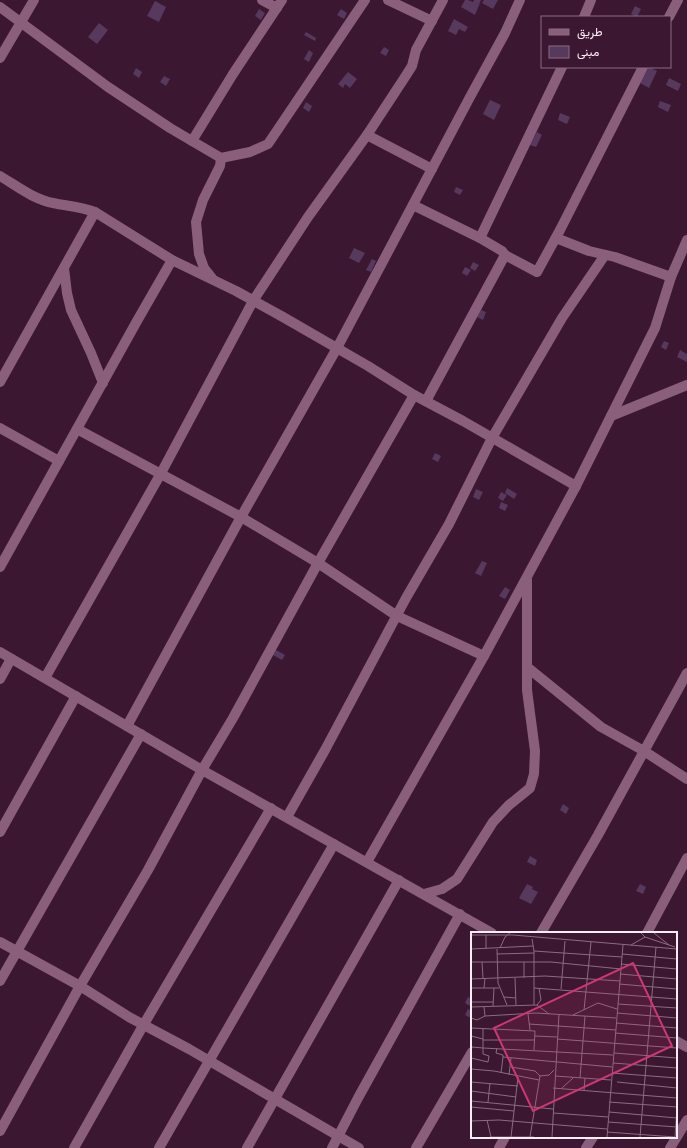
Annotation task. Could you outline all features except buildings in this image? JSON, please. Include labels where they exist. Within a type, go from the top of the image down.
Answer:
[{"type":"street","points":[[0,58],[34,0]]},
{"type":"street","points":[[192,141],[233,74],[280,4],[262,0]]},
{"type":"street","points":[[0,7],[108,87],[221,158],[250,152],[268,144],[365,0]]},
{"type":"street","points":[[388,0],[432,21]]},
{"type":"street","points":[[45,678],[160,475],[253,301],[308,216],[367,135],[412,66],[416,50],[443,0]]},
{"type":"street","points":[[127,726],[241,518],[337,348],[505,33],[520,0]]},
{"type":"street","points":[[584,16],[591,0]]},
{"type":"street","points":[[670,16],[678,0]]},
{"type":"street","points":[[480,238],[562,68]]},
{"type":"street","points":[[413,205],[480,238],[502,251],[505,255],[537,272],[556,238],[642,68]]},
{"type":"street","points":[[367,135],[432,169]]},
{"type":"street","points":[[214,281],[204,268],[199,254],[196,222],[203,200],[220,166],[221,158]]},
{"type":"street","points":[[0,176],[36,197],[52,203],[82,207],[95,212],[172,260],[253,301],[337,348],[414,395],[463,420],[576,486]]},
{"type":"street","points":[[0,382],[95,212]]},
{"type":"street","points":[[556,238],[589,251],[606,255],[671,277]]},
{"type":"street","points":[[367,862],[484,656],[576,486],[655,328],[671,277],[687,240]]},
{"type":"street","points":[[426,401],[505,255]]},
{"type":"street","points":[[287,817],[325,750],[422,569],[453,517],[492,438],[562,318],[606,255]]},
{"type":"street","points":[[0,567],[136,321],[172,260]]},
{"type":"street","points":[[64,268],[71,310],[91,353],[102,383]]},
{"type":"street","points":[[611,416],[687,385]]},
{"type":"street","points":[[0,1131],[80,986],[148,870],[202,770],[233,718],[414,395]]},
{"type":"street","points":[[0,428],[59,461]]},
{"type":"street","points":[[77,429],[241,518],[318,564],[397,616],[484,656]]},
{"type":"street","points":[[424,894],[442,889],[457,879],[493,822],[509,805],[530,788],[534,774],[534,751],[527,690],[527,577]]},
{"type":"street","points":[[0,652],[202,770],[490,932]]},
{"type":"street","points":[[0,679],[11,659]]},
{"type":"street","points":[[527,667],[601,727],[644,751],[687,779]]},
{"type":"street","points":[[542,932],[598,835],[687,673]]},
{"type":"street","points":[[0,832],[76,696]]},
{"type":"street","points":[[0,981],[141,734]]},
{"type":"street","points":[[74,1148],[144,1024],[271,808]]},
{"type":"street","points":[[159,1148],[334,844]]},
{"type":"street","points":[[648,932],[687,858]]},
{"type":"street","points":[[247,1148],[399,880]]},
{"type":"street","points":[[332,1148],[460,914]]},
{"type":"street","points":[[0,942],[80,986],[359,1148]]},
{"type":"street","points":[[677,1042],[687,1048]]},
{"type":"street","points":[[416,1148],[471,1054]]},
{"type":"street","points":[[677,1136],[687,1120]]},
{"type":"street","points":[[499,1148],[504,1138]]},
{"type":"street","points":[[586,1148],[592,1138]]},
{"type":"street","points":[[670,1148],[676,1138]]}]
